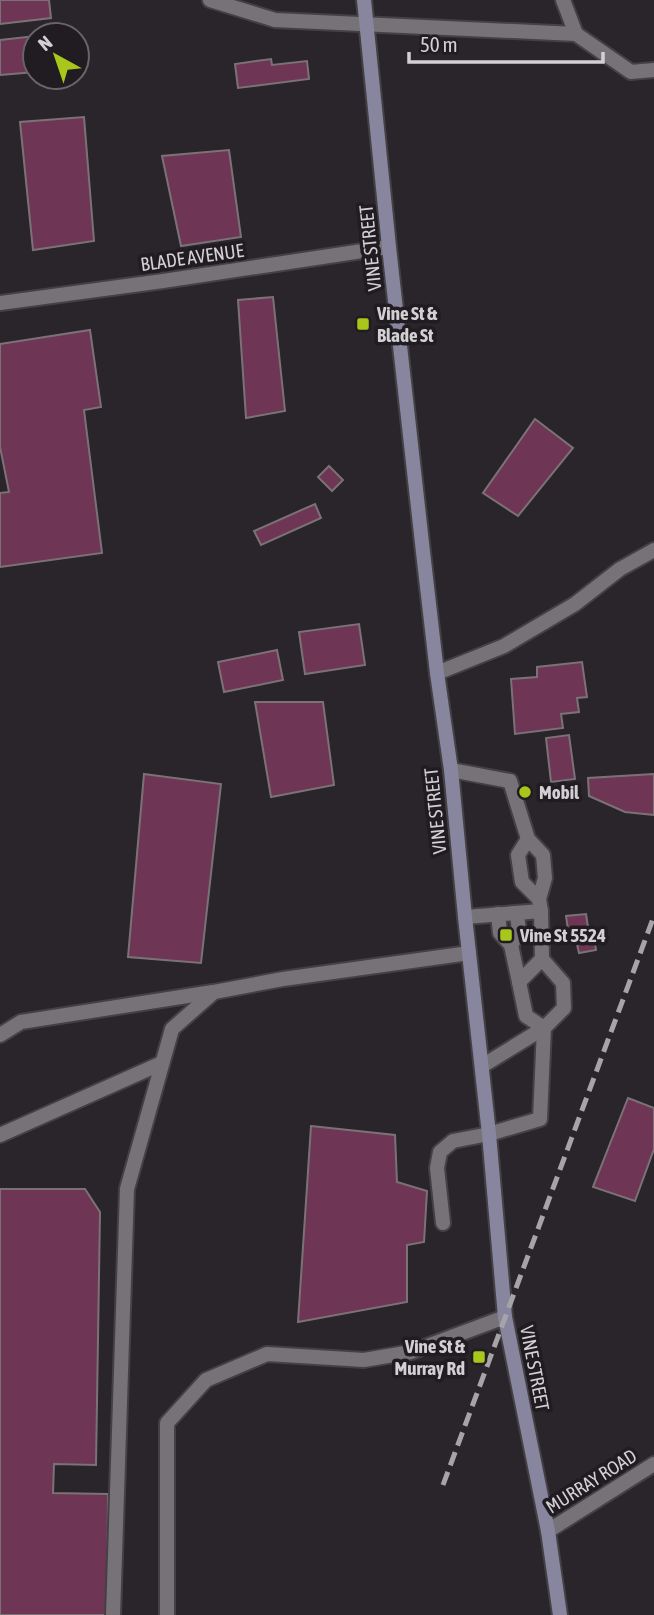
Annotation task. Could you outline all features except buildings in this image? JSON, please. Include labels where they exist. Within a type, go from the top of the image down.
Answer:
[{"type":"main road","name":"VINE STREET","points":[[364,0],[437,673],[452,770],[505,1317],[548,1531],[559,1615]]},
{"type":"street","points":[[211,0],[275,20],[576,34],[631,72],[654,71]]},
{"type":"street","points":[[563,0],[576,34]]},
{"type":"street","name":"BLADE AVENUE","points":[[0,303],[389,247]]},
{"type":"street","points":[[437,673],[504,646],[575,604],[620,569],[654,550]]},
{"type":"street","points":[[452,770],[510,781],[528,839],[543,855],[545,878],[540,905],[542,959],[563,983],[564,1008],[544,1028],[482,1066]]},
{"type":"street","points":[[528,839],[518,855],[522,882],[540,905]]},
{"type":"street","points":[[465,917],[517,913],[540,905]]},
{"type":"street","points":[[511,945],[519,932],[517,913]]},
{"type":"street","points":[[498,914],[500,933],[511,945],[526,1016],[544,1028]]},
{"type":"street","points":[[0,1035],[22,1022],[283,979],[469,953]]},
{"type":"street","points":[[519,982],[542,959]]},
{"type":"street","points":[[113,1615],[127,1189],[172,1029],[214,992]]},
{"type":"street","points":[[443,1223],[437,1168],[440,1152],[453,1141],[540,1119],[544,1028]]},
{"type":"street","points":[[0,1135],[162,1063]]},
{"type":"street","points":[[167,1615],[167,1423],[206,1380],[267,1354],[364,1360],[411,1352],[505,1317]]},
{"type":"street","name":"MURRAY ROAD","points":[[548,1531],[654,1464]]},
{"type":"railway","points":[[443,1485],[654,916]]},
{"type":"place","name":"Vine St & Blade St","points":[[363,324]]},
{"type":"place","name":"Mobil","points":[[525,792]]},
{"type":"place","name":"Vine St 5524","points":[[506,935]]},
{"type":"place","name":"Vine St & Murray Rd","points":[[479,1357]]}]
